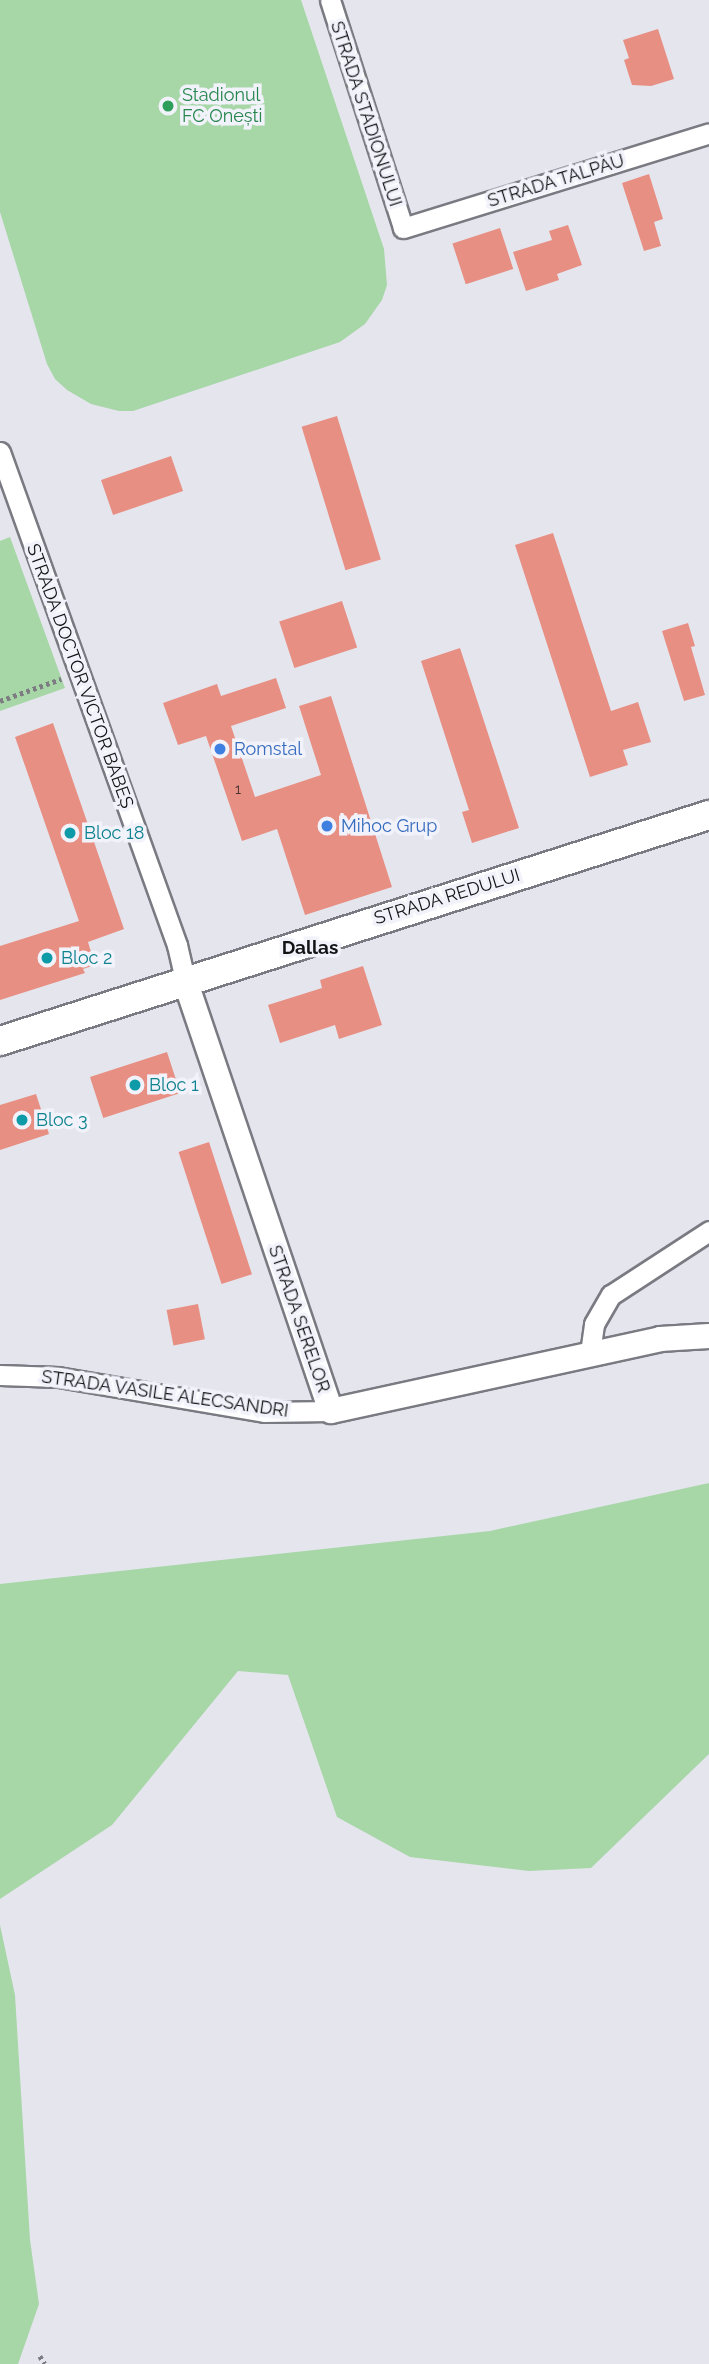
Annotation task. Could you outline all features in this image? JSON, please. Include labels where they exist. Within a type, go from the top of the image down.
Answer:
[{"type":"main road","name":"STRADA REDULUI","points":[[0,1041],[709,815]]},
{"type":"street","name":"STRADA STADIONULUI","points":[[330,0],[403,228]]},
{"type":"street","name":"STRADA TALPĂU","points":[[403,228],[709,133]]},
{"type":"street","name":"STRADA DOCTOR VICTOR BABEȘ","points":[[0,452],[177,946],[185,980]]},
{"type":"street","name":"STRADA SERELOR","points":[[185,980],[331,1411],[590,1353],[681,1336],[709,1336]]},
{"type":"street","points":[[590,1353],[594,1324],[611,1295],[709,1231]]},
{"type":"street","name":"STRADA VASILE ALECSANDRI","points":[[0,1375],[58,1377],[102,1383],[264,1412],[331,1411]]},
{"type":"path","points":[[0,701],[62,679]]},
{"type":"path","points":[[40,2357],[45,2364]]},
{"type":"green space","name":"Stadionul FC Onești","points":[[0,0],[301,0],[384,249],[387,285],[382,300],[365,324],[340,342],[133,411],[119,411],[91,404],[67,390],[55,379],[47,364],[0,212]]},
{"type":"green space","points":[[10,537],[65,688],[0,711],[0,541]]},
{"type":"green space","points":[[709,1483],[709,1754],[591,1868],[529,1871],[410,1857],[337,1817],[288,1675],[238,1671],[112,1825],[0,1899],[0,1584],[490,1531]]},
{"type":"green space","points":[[0,1925],[15,1995],[30,2240],[39,2304],[18,2364],[0,2364]]},
{"type":"building","points":[[658,29],[674,79],[651,86],[632,85],[624,60],[629,58],[623,40]]},
{"type":"building","points":[[649,174],[663,219],[654,222],[661,246],[644,251],[622,183]]},
{"type":"building","points":[[568,225],[582,265],[557,274],[559,280],[526,291],[513,252],[552,240],[549,231]]},
{"type":"building","points":[[500,228],[513,269],[466,284],[452,243]]},
{"type":"building","points":[[337,416],[381,559],[345,570],[302,427]]},
{"type":"building","points":[[171,456],[183,491],[113,515],[101,480]]},
{"type":"building","points":[[553,533],[611,711],[638,702],[651,742],[623,750],[628,765],[590,777],[515,545]]},
{"type":"building","points":[[342,601],[357,648],[294,668],[279,621]]},
{"type":"building","points":[[688,623],[695,646],[691,647],[705,695],[684,701],[662,631]]},
{"type":"building","points":[[460,648],[519,828],[472,843],[462,812],[469,810],[421,661]]},
{"type":"building","points":[[276,678],[286,708],[231,726],[255,797],[321,775],[299,706],[331,696],[392,887],[305,915],[277,829],[242,841],[206,736],[178,745],[163,703],[217,684],[221,696]]},
{"type":"building","name":"Bloc 18","points":[[53,723],[124,929],[88,942],[95,965],[83,969],[85,973],[0,1000],[0,946],[79,921],[15,737]]},
{"type":"building","points":[[363,966],[382,1025],[339,1039],[335,1025],[280,1043],[268,1005],[322,988],[320,980]]},
{"type":"building","name":"Bloc 1","points":[[167,1052],[180,1093],[103,1118],[90,1077]]},
{"type":"building","name":"Bloc 3","points":[[36,1094],[49,1134],[0,1150],[0,1105]]},
{"type":"building","points":[[209,1142],[252,1274],[222,1284],[179,1152]]},
{"type":"building","points":[[198,1304],[205,1339],[173,1345],[167,1310]]},
{"type":"place","name":"Stadionul FC Onești","points":[[168,106]]},
{"type":"place","name":"Romstal","points":[[220,749]]},
{"type":"place","name":"Mihoc Grup","points":[[327,826]]},
{"type":"place","name":"Bloc 18","points":[[70,833]]},
{"type":"place","name":"Bloc 2","points":[[47,958]]},
{"type":"place","name":"Bloc 1","points":[[135,1085]]},
{"type":"place","name":"Bloc 3","points":[[22,1120]]},
{"type":"district","name":"Dallas","points":[[310,948]]}]
